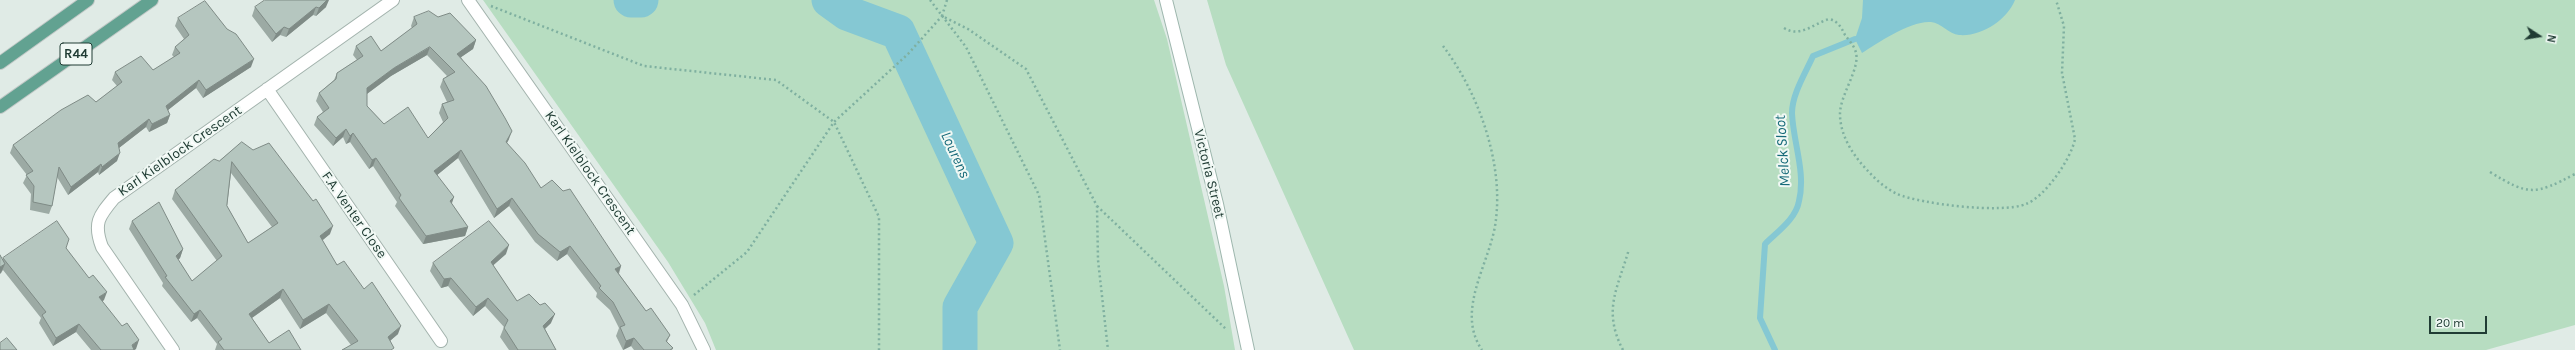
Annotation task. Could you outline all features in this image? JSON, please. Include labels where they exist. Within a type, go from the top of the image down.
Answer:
[{"type":"main road","name":"R44","points":[[0,63],[88,0]]},
{"type":"main road","name":"R44","points":[[0,107],[152,0]]},
{"type":"street","name":"Karl Kielblock Crescent","points":[[173,350],[102,247],[97,234],[98,221],[114,198],[393,0]]},
{"type":"street","name":"Karl Kielblock Crescent","points":[[468,0],[682,304],[704,350]]},
{"type":"street","name":"Victoria Street","points":[[1166,0],[1217,204],[1248,350]]},
{"type":"street","name":"F.A. Venter Close","points":[[267,90],[441,341]]},
{"type":"path","points":[[930,0],[966,47],[1039,195],[1060,350]]},
{"type":"path","points":[[682,304],[747,252],[834,122],[908,54],[942,16],[947,0]]},
{"type":"path","points":[[1784,28],[1791,33],[1799,32],[1829,20],[1839,24],[1854,48],[1856,61],[1842,99],[1842,128],[1847,141],[1869,173],[1884,186],[1897,194],[1916,200],[2013,208],[2037,198],[2048,188],[2073,149],[2076,139],[2062,73],[2064,26],[2056,0]]},
{"type":"path","points":[[485,4],[505,9],[644,66],[776,80],[834,122],[879,217],[879,350]]},
{"type":"path","points":[[942,16],[968,29],[1026,69],[1097,206],[1228,331]]},
{"type":"path","points":[[1443,46],[1459,68],[1465,81],[1488,139],[1496,168],[1498,194],[1496,221],[1472,311],[1474,329],[1482,350]]},
{"type":"path","points":[[2490,172],[2513,186],[2537,191],[2575,174]]},
{"type":"path","points":[[1097,206],[1098,260],[1108,350]]},
{"type":"path","points":[[1623,350],[1613,324],[1612,306],[1629,249]]},
{"type":"green space","points":[[483,0],[1154,0],[1167,39],[1224,286],[1235,350],[716,350],[705,323],[668,262]]},
{"type":"green space","points":[[1207,0],[2575,0],[2575,325],[2486,350],[1354,350],[1226,65]]},
{"type":"water","points":[[1863,0],[2015,0],[2000,20],[1992,26],[1976,33],[1959,35],[1952,33],[1938,24],[1923,22],[1895,33],[1862,53],[1855,39],[1862,18]]},
{"type":"building","points":[[265,0],[327,0],[319,8],[316,7],[289,29],[284,27],[276,34],[255,7]]},
{"type":"building","points":[[205,1],[227,29],[236,34],[254,59],[206,90],[199,80],[166,106],[170,115],[152,124],[149,119],[118,143],[120,153],[102,167],[101,164],[71,187],[59,167],[52,206],[33,202],[34,186],[26,175],[33,171],[13,145],[61,110],[88,95],[96,102],[122,82],[115,72],[141,56],[153,70],[180,53],[175,47],[189,35],[178,18]]},
{"type":"building","points":[[429,11],[438,17],[450,13],[476,40],[457,54],[486,86],[505,118],[512,131],[506,142],[525,163],[541,188],[552,180],[563,191],[570,189],[621,266],[615,269],[646,311],[651,308],[670,335],[666,341],[673,348],[670,350],[644,350],[634,338],[626,341],[620,327],[625,325],[613,302],[599,288],[601,286],[570,246],[560,252],[538,234],[512,198],[497,209],[461,150],[434,171],[454,197],[450,201],[468,227],[426,236],[399,198],[401,195],[376,158],[372,160],[353,133],[350,136],[346,129],[336,138],[317,117],[329,108],[319,93],[336,79],[337,73],[363,56],[356,46],[371,36],[381,51],[417,24],[414,17]],"holes":[[[430,47],[455,72],[443,79],[454,100],[442,104],[448,118],[428,138],[408,107],[384,124],[367,106],[367,88],[394,68]]]},
{"type":"building","points":[[242,142],[253,150],[269,143],[313,201],[316,199],[333,226],[320,236],[337,265],[344,261],[364,289],[372,282],[401,326],[388,337],[394,348],[391,350],[342,350],[358,341],[329,304],[303,320],[283,289],[249,314],[269,343],[289,330],[301,350],[224,350],[218,342],[222,339],[200,310],[194,314],[165,277],[167,276],[132,221],[159,202],[183,249],[176,256],[192,281],[222,256],[175,190],[214,159],[219,161]],"holes":[[[232,162],[278,223],[248,243],[227,206]]]},
{"type":"building","points":[[57,221],[69,239],[66,248],[89,278],[93,275],[107,292],[99,297],[122,326],[127,323],[139,340],[132,345],[134,350],[101,350],[79,324],[56,338],[42,315],[46,312],[3,258]]},
{"type":"building","points":[[489,221],[509,245],[491,262],[517,301],[529,294],[540,305],[545,303],[555,314],[543,326],[556,350],[518,350],[504,328],[508,320],[488,298],[476,307],[451,278],[444,279],[433,263]]},
{"type":"building","points":[[0,255],[5,264],[0,267]]},
{"type":"building","points":[[7,338],[17,350],[0,350],[0,343]]},
{"type":"waterway","name":"Lourens","points":[[631,0],[641,0]]},
{"type":"waterway","name":"Lourens","points":[[829,0],[847,13],[898,32],[996,243],[960,307],[960,350]]},
{"type":"waterway","name":"Melck Sloot","points":[[1775,350],[1760,318],[1765,244],[1794,214],[1799,201],[1801,179],[1792,113],[1794,98],[1813,56],[1855,39]]}]
